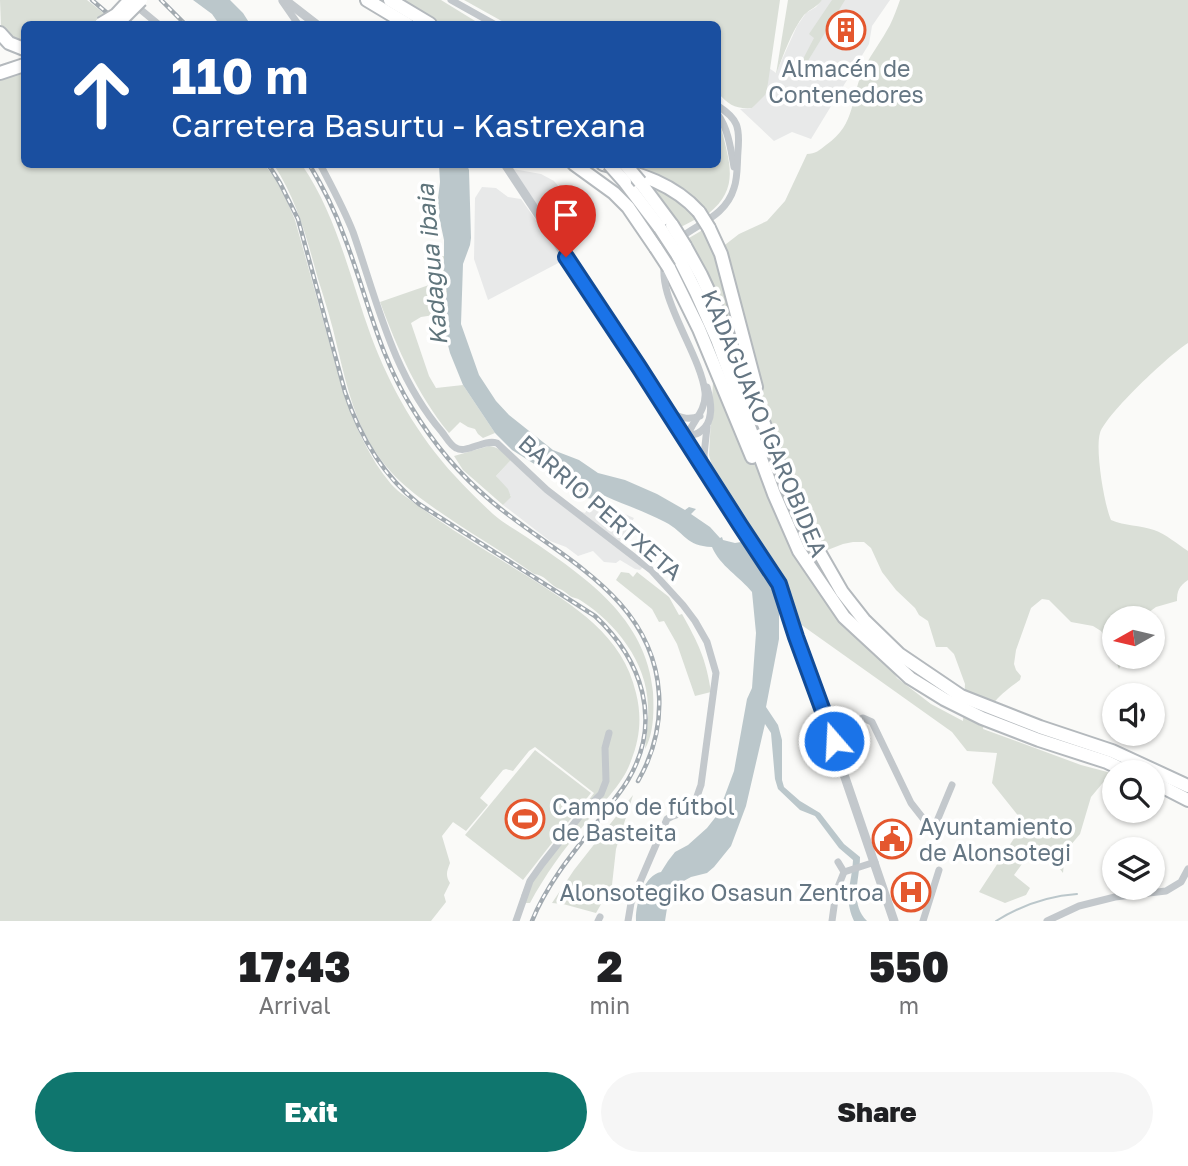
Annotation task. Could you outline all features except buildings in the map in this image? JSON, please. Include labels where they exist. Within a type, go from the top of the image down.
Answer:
[{"type":"highway","points":[[107,21],[129,0]]},
{"type":"highway","points":[[120,21],[141,0]]},
{"type":"highway","points":[[367,0],[402,21]]},
{"type":"highway","points":[[390,0],[425,21]]},
{"type":"highway","points":[[5,38],[21,47]]},
{"type":"highway","points":[[0,73],[21,66]]},
{"type":"highway","points":[[580,168],[628,207],[669,268],[699,330],[784,529],[799,551]]},
{"type":"highway","name":"KADAGUAKO IGAROBIDEA","points":[[613,168],[666,227]]},
{"type":"highway","points":[[616,168],[653,179],[683,196],[699,212],[709,228],[721,254],[764,425]]},
{"type":"highway","name":"KADAGUAKO IGAROBIDEA","points":[[628,168],[640,182],[681,250],[702,275],[793,500],[842,592],[864,620],[899,654],[961,696],[1112,751],[1188,786]]},
{"type":"highway","name":"KADAGUAKO IGAROBIDEA","points":[[681,250],[774,494],[799,551],[844,617],[910,678],[944,699],[982,718],[1102,760]]},
{"type":"highway","points":[[1165,788],[1188,800]]},
{"type":"street","points":[[129,0],[154,21]]},
{"type":"street","points":[[283,0],[308,21]]},
{"type":"street","points":[[283,0],[296,21]]},
{"type":"street","points":[[451,0],[489,21]]},
{"type":"street","points":[[706,471],[689,438],[689,430],[705,403],[705,392],[691,348],[668,296],[663,273],[667,254],[676,241],[713,218],[730,200],[736,181],[739,135],[734,119],[721,108]]},
{"type":"street","points":[[721,119],[738,129]]},
{"type":"street","points":[[721,121],[732,155],[736,181]]},
{"type":"street","name":"BARRIO PERTXETA","points":[[322,168],[352,231],[382,323],[402,370],[430,418],[457,449],[464,450],[489,442],[497,443],[547,490],[651,570],[683,605],[707,642],[716,673],[701,785],[688,812],[667,819],[631,902],[628,921]]},
{"type":"street","points":[[508,168],[779,584],[894,921]]},
{"type":"street","points":[[701,375],[710,397],[704,455],[706,471]]},
{"type":"street","points":[[667,410],[681,418],[695,418],[700,415]]},
{"type":"street","points":[[667,410],[689,433],[698,434],[708,425]]},
{"type":"street","points":[[859,720],[863,718],[872,722],[911,803],[929,826],[937,821],[952,785]]},
{"type":"street","points":[[826,719],[835,719],[843,726],[841,735],[834,741]]},
{"type":"street","points":[[516,921],[530,881],[542,863],[601,794],[606,781],[605,748],[609,733]]},
{"type":"street","points":[[838,862],[844,872]]},
{"type":"street","points":[[832,921],[836,892],[844,872],[875,862]]},
{"type":"street","points":[[1046,921],[1079,906],[1115,897],[1166,891],[1181,883],[1188,869]]},
{"type":"street","points":[[923,921],[939,870]]},
{"type":"shaded area","points":[[0,0],[87,0],[106,15],[97,21],[21,21],[21,42],[13,39],[1,27]]},
{"type":"shaded area","points":[[193,0],[230,0],[248,21],[217,21]]},
{"type":"shaded area","points":[[401,0],[441,0],[475,21],[435,21]]},
{"type":"shaded area","points":[[464,0],[780,0],[767,90],[752,108],[733,105],[721,96],[721,21],[502,21]]},
{"type":"shaded area","points":[[788,0],[822,0],[799,22],[776,74]]},
{"type":"shaded area","points":[[822,0],[890,0],[872,26],[869,44],[811,139],[792,132],[774,141],[740,109],[752,108],[767,90],[769,68],[776,73],[797,26],[806,13]]},
{"type":"shaded area","points":[[832,0],[845,0],[806,64],[802,61],[814,38],[809,34]]},
{"type":"shaded area","points":[[900,0],[1188,0],[1188,343],[1154,371],[1105,424],[1100,433],[1099,463],[1111,520],[1149,528],[1188,551],[1188,580],[1179,589],[1177,601],[1160,606],[1102,606],[1102,632],[1093,626],[1071,622],[1049,600],[1042,599],[1031,608],[1016,650],[1014,664],[1021,676],[1020,680],[991,706],[983,729],[1102,771],[1102,784],[1091,797],[1080,834],[1065,852],[1063,873],[1041,845],[1030,853],[1014,875],[1030,888],[1026,895],[1005,903],[979,892],[1024,823],[992,783],[997,753],[967,751],[952,732],[796,621],[784,583],[717,482],[720,479],[709,455],[713,382],[739,444],[732,380],[681,254],[697,254],[689,238],[706,228],[717,251],[739,234],[767,221],[785,201],[807,154],[822,149],[843,128],[864,68],[890,25]],"holes":[[[853,542],[864,542],[871,548],[882,572],[896,590],[928,621],[936,647],[947,647],[954,654],[965,684],[963,721],[931,704],[897,678],[867,633],[845,610],[807,558]]]},
{"type":"shaded area","points":[[21,71],[21,168],[267,168],[281,187],[295,220],[353,419],[383,474],[398,490],[433,516],[579,611],[608,638],[620,654],[630,673],[639,711],[638,736],[631,761],[617,787],[562,853],[530,903],[523,903],[521,896],[527,881],[594,793],[535,747],[513,771],[503,770],[480,798],[488,805],[466,831],[453,822],[442,836],[450,863],[447,878],[450,883],[444,895],[446,902],[431,921],[0,921],[0,79]]},
{"type":"shaded area","points":[[721,127],[729,163],[729,184],[718,204],[708,214],[703,206],[668,180],[639,168],[721,168]]},
{"type":"shaded area","points":[[276,168],[304,168],[314,185],[334,226],[371,336],[396,392],[442,461],[493,514],[591,584],[625,621],[639,642],[648,665],[653,692],[652,729],[645,749],[648,717],[646,690],[636,659],[617,632],[580,600],[534,574],[419,497],[391,472],[370,443],[350,397],[331,320],[300,220]]},
{"type":"shaded area","points":[[439,168],[468,168],[471,238],[463,264],[461,324],[479,375],[496,401],[509,415],[553,450],[579,460],[598,473],[625,480],[657,494],[685,510],[689,507],[696,509],[691,514],[720,538],[735,543],[741,542],[770,583],[779,606],[779,639],[766,707],[778,725],[782,740],[784,787],[820,813],[844,844],[860,857],[857,899],[867,921],[854,921],[849,905],[853,860],[839,848],[815,816],[800,810],[778,789],[771,733],[765,724],[746,806],[731,846],[707,873],[680,883],[668,902],[665,921],[636,921],[639,899],[645,885],[655,874],[661,872],[675,852],[688,845],[718,814],[734,771],[747,699],[752,688],[756,633],[752,592],[720,560],[712,547],[691,542],[665,522],[605,496],[586,498],[570,481],[555,477],[512,450],[495,433],[463,385],[450,353],[442,322],[447,293],[444,240],[437,207]]},
{"type":"shaded area","points":[[513,169],[541,174],[554,181],[587,221],[560,239]]},
{"type":"shaded area","points":[[649,180],[661,186],[698,218],[681,227]]},
{"type":"shaded area","points":[[482,187],[496,188],[508,197],[521,199],[564,260],[488,300],[474,259],[475,198]]},
{"type":"shaded area","points":[[444,256],[447,293],[442,322],[445,335],[434,315],[421,317],[411,323],[429,376],[436,388],[463,385],[495,433],[483,438],[475,429],[460,422],[449,433],[427,403],[409,371],[380,302],[429,285],[434,258]]},
{"type":"shaded area","points":[[489,446],[499,449],[511,460],[496,476],[508,489],[511,497],[503,505],[463,470],[454,456]]},
{"type":"shaded area","points":[[511,460],[575,509],[585,513],[591,504],[611,508],[634,518],[617,547],[643,567],[640,570],[635,569],[620,560],[616,563],[604,562],[593,551],[578,556],[566,547],[550,541],[503,505],[511,496],[496,476]]},
{"type":"shaded area","points":[[621,572],[629,573],[633,577],[637,572],[669,597],[679,615],[682,614],[701,651],[711,692],[695,696],[677,644],[664,621],[659,622],[652,609],[616,580]]},
{"type":"shaded area","name":"Campo de fútbol de Basteita","points":[[535,750],[591,793],[523,880],[465,835]]},
{"type":"shaded area","points":[[633,795],[616,849],[612,885],[596,913],[552,903],[574,870]]},
{"type":"waterway","points":[[996,921],[1035,903],[1077,894]]},
{"type":"tunnel","points":[[845,725],[859,720]]},
{"type":"railway","points":[[92,0],[116,21]]},
{"type":"railway","points":[[161,0],[182,21]]},
{"type":"railway","points":[[271,168],[298,219],[351,409],[365,440],[383,468],[419,504],[595,616],[625,652],[642,692],[645,714],[639,758],[622,789],[555,879],[532,921]]},
{"type":"railway","points":[[311,168],[340,227],[390,367],[429,434],[458,469],[491,501],[598,581],[621,604],[640,630],[653,660],[659,694],[659,717],[655,739],[638,781]]},
{"type":"place","name":"Almacén de Contenedores","points":[[846,30]]},
{"type":"place","name":"Campo de fútbol de Basteita","points":[[525,819]]},
{"type":"place","name":"Ayuntamiento de Alonsotegi","points":[[892,839]]},
{"type":"place","name":"Alonsotegiko Osasun Zentroa","points":[[911,892]]},
{"type":"route","points":[[566,257],[779,584],[834,741]]},
{"type":"water label","name":"Kadagua ibaia","points":[[431,265]]}]
